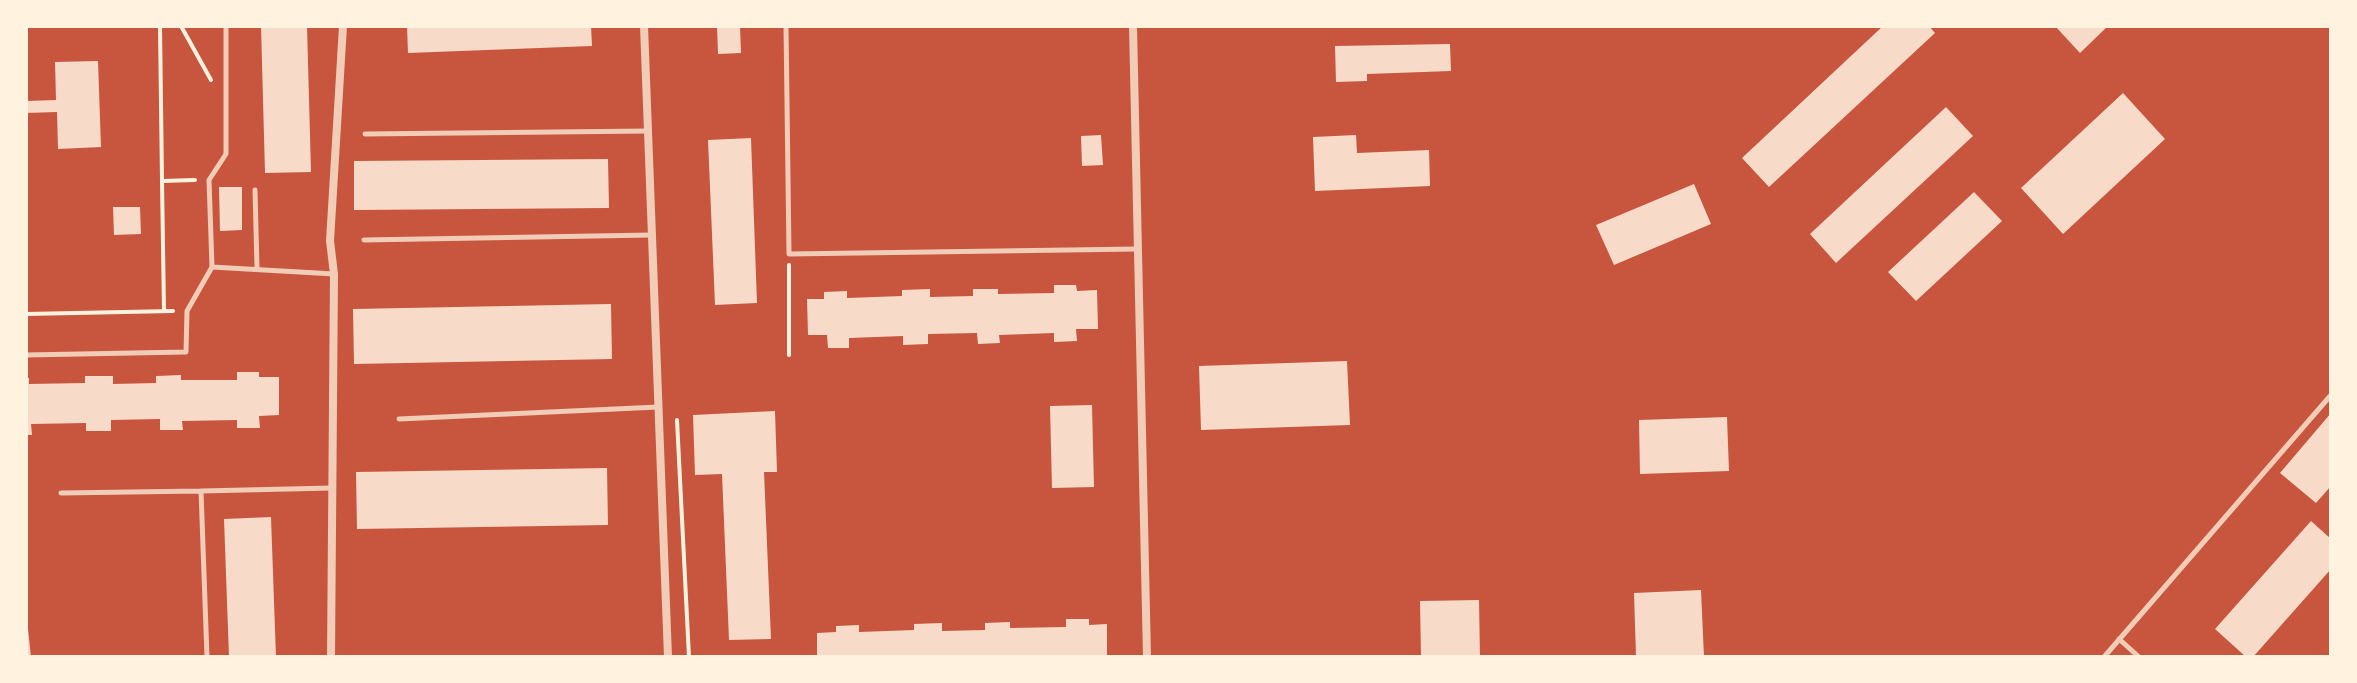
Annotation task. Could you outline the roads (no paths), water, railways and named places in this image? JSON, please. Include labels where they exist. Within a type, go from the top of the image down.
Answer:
[{"type":"street","points":[[331,657],[334,274],[330,241],[343,26]]},
{"type":"street","points":[[644,26],[668,657]]},
{"type":"street","points":[[1133,26],[1147,657]]},
{"type":"lane","points":[[26,355],[186,352],[187,311],[212,267],[209,180],[226,154],[226,26]]},
{"type":"lane","points":[[786,26],[789,254],[1137,249]]},
{"type":"lane","points":[[365,134],[649,131]]},
{"type":"lane","points":[[255,190],[257,268]]},
{"type":"lane","points":[[364,240],[653,235]]},
{"type":"lane","points":[[212,267],[334,274]]},
{"type":"lane","points":[[2104,657],[2331,395]]},
{"type":"lane","points":[[399,419],[659,407]]},
{"type":"lane","points":[[61,493],[333,488]]},
{"type":"lane","points":[[201,491],[207,657]]},
{"type":"lane","points":[[2119,639],[2139,657]]}]
